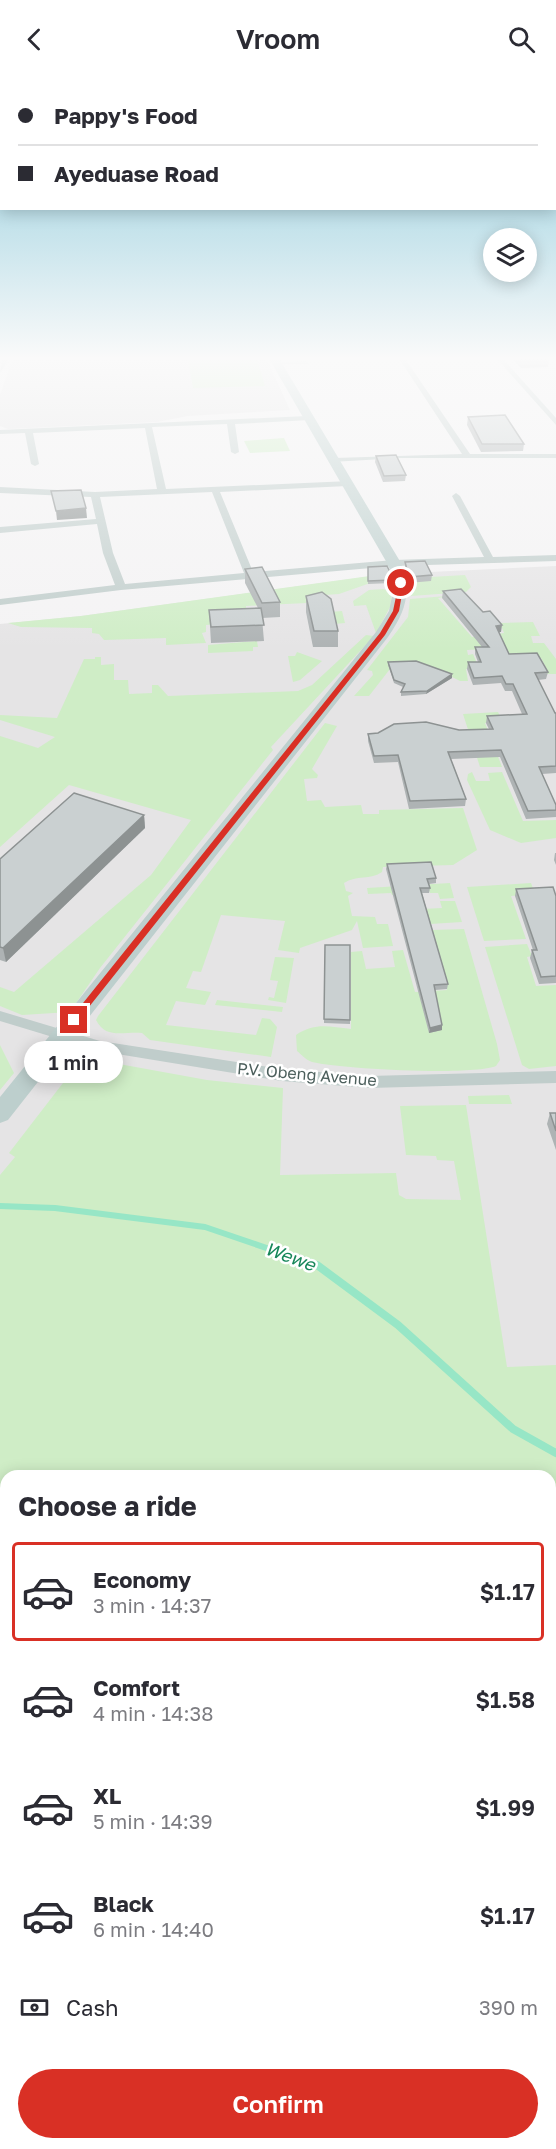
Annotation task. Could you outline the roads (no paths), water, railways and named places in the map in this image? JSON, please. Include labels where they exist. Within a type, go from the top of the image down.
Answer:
[{"type":"street","points":[[34,457],[35,464]]},
{"type":"street","points":[[155,457],[162,492]]},
{"type":"street","points":[[0,1114],[382,634],[396,611],[400,580],[394,563],[332,457]]},
{"type":"street","points":[[334,460],[423,457]]},
{"type":"street","points":[[0,490],[94,495],[347,483]]},
{"type":"street","points":[[215,489],[249,574]]},
{"type":"street","points":[[94,495],[99,521],[121,586]]},
{"type":"street","points":[[456,496],[490,560]]},
{"type":"street","points":[[0,530],[99,521]]},
{"type":"street","points":[[0,602],[121,586],[249,574],[394,563],[556,558]]},
{"type":"street","name":"P.V. Obeng Avenue","points":[[0,1016],[99,1046],[282,1075],[369,1082],[556,1077]]},
{"type":"waterway","name":"Wewe","points":[[0,1206],[55,1208],[205,1227],[284,1254]]},
{"type":"waterway","name":"Wewe","points":[[280,1252],[317,1265],[398,1325],[513,1429],[556,1453]]}]
